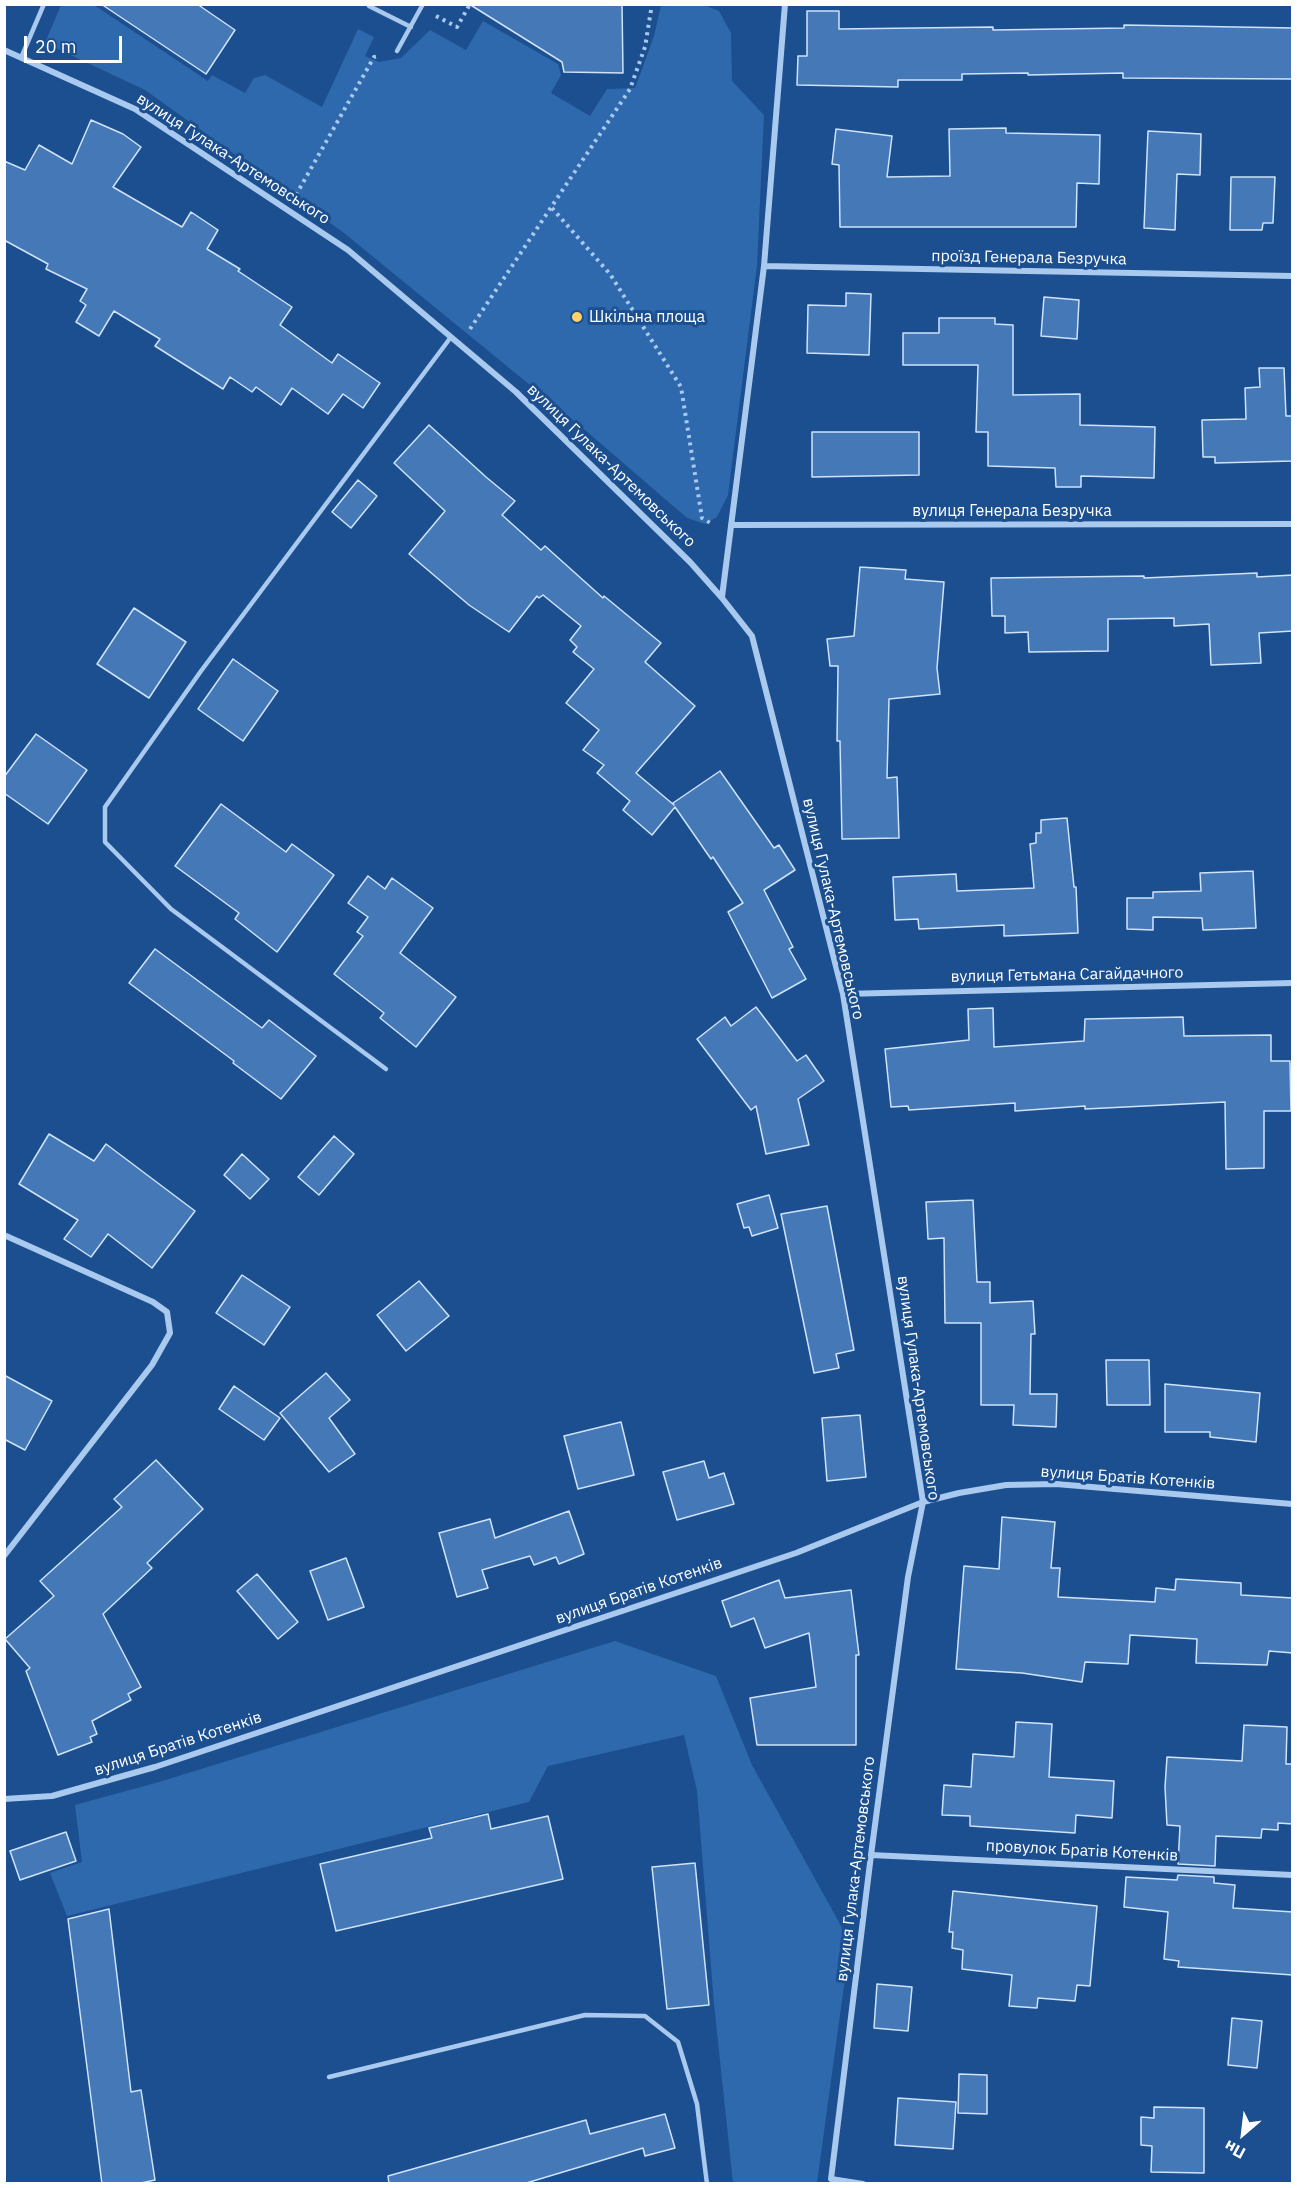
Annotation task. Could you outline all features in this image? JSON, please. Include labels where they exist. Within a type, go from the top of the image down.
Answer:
[{"type":"street","points":[[722,598],[764,266],[785,4]]},
{"type":"street","name":"вулиця Гулака-Артемовського","points":[[4,50],[135,109],[348,250],[516,392],[690,562],[752,636],[843,994],[923,1502],[908,1577],[831,2179],[863,2184]]},
{"type":"street","name":"проїзд Генерала Безручка","points":[[764,266],[1293,276]]},
{"type":"street","name":"вулиця Генерала Безручка","points":[[731,525],[1293,524]]},
{"type":"street","name":"вулиця Гетьмана Сагайдачного","points":[[843,994],[1293,983]]},
{"type":"street","points":[[4,1235],[153,1302],[167,1312],[170,1333],[152,1365],[4,1556]]},
{"type":"street","name":"вулиця Братів Котенків","points":[[4,1799],[52,1796],[156,1767],[796,1553],[923,1502],[1006,1485],[1056,1484],[1293,1504]]},
{"type":"street","name":"провулок Братів Котенків","points":[[871,1855],[1293,1875]]},
{"type":"lane","points":[[21,58],[44,4]]},
{"type":"lane","points":[[369,6],[411,27]]},
{"type":"lane","points":[[397,51],[422,6]]},
{"type":"lane","points":[[386,1069],[171,909],[105,842],[105,807],[201,671],[451,338]]},
{"type":"lane","points":[[329,2077],[585,2015],[645,2016],[678,2042],[697,2104],[707,2184]]},
{"type":"path","points":[[422,6],[457,27],[471,4]]},
{"type":"path","points":[[459,344],[630,89],[645,46],[651,4]]},
{"type":"path","points":[[288,210],[374,57],[397,51]]},
{"type":"path","points":[[552,208],[610,274],[681,387],[702,518],[730,534]]},
{"type":"shaded area","name":"Шкільна площа","points":[[61,5],[94,5],[208,81],[212,75],[245,93],[254,78],[265,75],[322,107],[358,29],[374,37],[365,56],[379,62],[401,58],[430,30],[466,50],[483,21],[558,64],[561,75],[551,93],[590,116],[607,89],[635,88],[654,36],[661,5],[704,5],[719,11],[731,33],[732,81],[764,115],[757,265],[728,495],[717,517],[705,524],[687,518],[585,430],[344,233],[145,90],[45,43]]},
{"type":"shaded area","points":[[615,1641],[716,1676],[752,1765],[850,1942],[817,2183],[733,2183],[714,2004],[697,1791],[684,1735],[548,1766],[529,1802],[67,1916],[50,1873],[82,1862],[75,1805],[159,1782]]},
{"type":"building","points":[[101,4],[197,4],[235,30],[206,74]]},
{"type":"building","points":[[469,4],[622,4],[623,73],[564,72],[562,62]]},
{"type":"building","points":[[807,11],[839,11],[839,29],[993,27],[993,30],[1124,28],[1124,25],[1293,28],[1293,79],[1123,78],[1123,73],[1028,75],[1028,73],[962,74],[962,80],[898,80],[898,87],[797,85],[798,56],[807,56]]},
{"type":"building","points":[[91,120],[123,134],[141,147],[113,187],[182,227],[191,212],[218,230],[207,249],[240,269],[238,271],[292,307],[280,325],[332,363],[338,354],[380,383],[363,408],[343,394],[328,414],[292,388],[281,405],[256,387],[252,392],[230,377],[223,389],[155,346],[160,339],[114,311],[99,336],[76,322],[86,305],[80,301],[87,289],[46,269],[48,264],[4,240],[4,161],[25,170],[39,145],[72,164]]},
{"type":"building","points":[[1006,128],[1006,133],[1100,135],[1099,184],[1077,183],[1076,227],[840,227],[839,165],[832,164],[836,129],[892,136],[887,177],[950,176],[949,129]]},
{"type":"building","points":[[1148,131],[1201,134],[1200,175],[1177,174],[1175,230],[1144,228]]},
{"type":"building","points":[[1231,177],[1275,177],[1273,223],[1263,223],[1262,230],[1230,230]]},
{"type":"building","points":[[846,293],[871,294],[869,355],[807,353],[808,305],[846,306]]},
{"type":"building","points":[[1044,297],[1079,300],[1077,339],[1041,336]]},
{"type":"building","points":[[939,318],[995,318],[995,324],[1013,325],[1013,395],[1080,394],[1080,425],[1155,427],[1154,478],[1081,476],[1081,487],[1056,487],[1055,468],[988,466],[988,432],[976,432],[978,365],[903,365],[903,333],[939,333]]},
{"type":"building","points":[[1259,368],[1284,368],[1286,416],[1293,416],[1293,461],[1215,463],[1215,457],[1203,457],[1202,420],[1246,419],[1245,388],[1260,387]]},
{"type":"building","points":[[429,425],[515,501],[502,515],[541,550],[545,546],[603,598],[604,596],[661,643],[645,662],[695,706],[636,773],[674,805],[673,803],[720,771],[774,848],[779,845],[795,870],[764,890],[793,947],[789,949],[806,979],[772,998],[728,912],[743,903],[713,857],[711,859],[675,807],[652,835],[623,810],[630,801],[597,773],[604,765],[583,750],[599,730],[566,703],[594,669],[573,652],[577,647],[570,640],[581,626],[543,595],[539,598],[537,596],[509,632],[469,605],[409,554],[445,511],[394,463]]},
{"type":"building","points":[[812,432],[919,432],[919,475],[812,477]]},
{"type":"building","points":[[358,480],[377,496],[351,528],[332,512]]},
{"type":"building","points":[[860,567],[906,570],[905,579],[944,582],[937,668],[940,694],[889,699],[887,778],[897,777],[899,838],[842,839],[840,741],[837,741],[838,666],[830,666],[827,639],[854,636]]},
{"type":"building","points":[[1257,573],[1257,577],[1293,575],[1293,631],[1259,633],[1261,663],[1211,665],[1209,624],[1174,626],[1174,618],[1108,619],[1108,651],[1029,652],[1028,632],[1005,633],[1005,616],[992,616],[991,578],[1144,576],[1144,578]]},
{"type":"building","points":[[134,608],[186,642],[149,698],[97,664]]},
{"type":"building","points":[[233,659],[278,691],[243,741],[198,709]]},
{"type":"building","points":[[36,734],[87,770],[48,824],[4,793],[4,777]]},
{"type":"building","points":[[221,804],[286,852],[292,844],[334,875],[277,952],[235,919],[239,913],[175,866]]},
{"type":"building","points":[[1067,818],[1074,887],[1076,887],[1078,933],[1004,936],[1004,925],[919,929],[918,919],[895,920],[893,877],[956,874],[957,891],[1034,888],[1030,844],[1036,843],[1036,833],[1041,833],[1041,820]]},
{"type":"building","points":[[1253,871],[1256,928],[1203,930],[1202,918],[1153,917],[1153,930],[1127,929],[1127,898],[1153,898],[1153,892],[1201,891],[1200,873]]},
{"type":"building","points":[[368,876],[385,889],[392,878],[433,908],[400,953],[456,997],[416,1047],[380,1018],[384,1013],[334,974],[363,936],[357,932],[368,917],[348,903]]},
{"type":"building","points":[[155,949],[262,1028],[269,1020],[316,1056],[281,1099],[129,983]]},
{"type":"building","points":[[756,1007],[797,1061],[806,1055],[824,1081],[798,1099],[809,1145],[766,1154],[756,1106],[751,1110],[697,1039],[725,1017],[731,1026]]},
{"type":"building","points":[[993,1008],[994,1047],[1084,1041],[1085,1019],[1183,1017],[1184,1036],[1271,1035],[1271,1061],[1290,1061],[1291,1111],[1264,1111],[1264,1168],[1226,1169],[1225,1102],[1085,1109],[1085,1106],[1015,1111],[1015,1103],[909,1110],[908,1106],[891,1107],[885,1049],[969,1040],[968,1009]]},
{"type":"building","points":[[49,1134],[94,1161],[106,1144],[195,1211],[152,1268],[108,1234],[91,1257],[64,1239],[78,1220],[19,1184]]},
{"type":"building","points":[[334,1136],[354,1154],[319,1195],[298,1177]]},
{"type":"building","points":[[242,1154],[269,1179],[250,1199],[224,1175]]},
{"type":"building","points":[[769,1195],[778,1228],[752,1236],[749,1227],[744,1228],[737,1204]]},
{"type":"building","points":[[973,1200],[977,1282],[990,1282],[990,1303],[1033,1301],[1035,1334],[1031,1334],[1030,1394],[1057,1394],[1056,1427],[1013,1425],[1014,1405],[981,1405],[981,1323],[945,1323],[944,1238],[928,1239],[926,1202]]},
{"type":"building","points":[[827,1206],[854,1350],[836,1354],[839,1368],[814,1373],[781,1214]]},
{"type":"building","points":[[242,1275],[290,1307],[264,1345],[216,1313]]},
{"type":"building","points":[[419,1281],[449,1316],[406,1351],[377,1315]]},
{"type":"building","points":[[1106,1360],[1149,1360],[1150,1405],[1107,1405]]},
{"type":"building","points":[[326,1373],[350,1400],[329,1418],[355,1454],[329,1472],[280,1413]]},
{"type":"building","points":[[4,1375],[52,1401],[25,1450],[4,1439]]},
{"type":"building","points":[[1165,1384],[1260,1393],[1256,1442],[1210,1437],[1210,1432],[1165,1432]]},
{"type":"building","points":[[234,1386],[280,1418],[264,1440],[219,1409]]},
{"type":"building","points":[[860,1415],[866,1477],[827,1481],[822,1418]]},
{"type":"building","points":[[621,1422],[634,1475],[578,1489],[564,1436]]},
{"type":"building","points":[[156,1460],[203,1509],[147,1563],[152,1568],[103,1614],[141,1687],[128,1694],[131,1700],[92,1721],[97,1734],[90,1737],[92,1742],[58,1755],[26,1671],[30,1668],[5,1639],[54,1596],[40,1581],[122,1507],[114,1499]]},
{"type":"building","points":[[704,1461],[709,1478],[724,1473],[734,1504],[677,1520],[663,1472]]},
{"type":"building","points":[[569,1511],[584,1554],[559,1564],[556,1557],[534,1565],[530,1556],[482,1570],[488,1588],[457,1597],[439,1533],[490,1519],[495,1538]]},
{"type":"building","points":[[1002,1517],[1055,1522],[1051,1568],[1060,1568],[1058,1597],[1155,1602],[1156,1588],[1175,1590],[1176,1579],[1241,1583],[1241,1595],[1293,1598],[1293,1653],[1269,1651],[1267,1665],[1196,1663],[1197,1639],[1130,1635],[1128,1664],[1085,1662],[1082,1682],[1022,1673],[956,1669],[964,1566],[999,1569]]},
{"type":"building","points":[[346,1558],[364,1607],[328,1620],[310,1571]]},
{"type":"building","points":[[257,1574],[298,1622],[278,1639],[237,1591]]},
{"type":"building","points":[[779,1580],[785,1598],[851,1590],[859,1655],[856,1655],[856,1745],[757,1745],[750,1698],[816,1687],[809,1633],[765,1648],[754,1618],[731,1627],[722,1601]]},
{"type":"building","points":[[1016,1722],[1052,1724],[1049,1777],[1114,1781],[1112,1818],[1076,1815],[1075,1833],[970,1826],[970,1816],[942,1815],[944,1785],[971,1787],[973,1754],[1014,1757]]},
{"type":"building","points":[[1244,1725],[1287,1727],[1286,1764],[1293,1764],[1293,1824],[1278,1823],[1278,1830],[1262,1829],[1261,1838],[1216,1836],[1215,1866],[1178,1864],[1180,1826],[1167,1825],[1165,1787],[1167,1757],[1242,1761]]},
{"type":"building","points":[[488,1814],[491,1829],[548,1816],[563,1879],[336,1931],[320,1864],[432,1838],[429,1828]]},
{"type":"building","points":[[66,1832],[76,1861],[20,1880],[10,1851]]},
{"type":"building","points":[[695,1863],[709,2005],[667,2009],[652,1867]]},
{"type":"building","points":[[1178,1875],[1214,1877],[1214,1883],[1235,1885],[1233,1908],[1293,1912],[1293,1975],[1178,1967],[1179,1961],[1164,1959],[1168,1912],[1124,1907],[1126,1877],[1177,1880]]},
{"type":"building","points":[[953,1891],[1097,1906],[1090,1986],[1077,1985],[1075,2001],[1038,1998],[1037,2008],[1009,2006],[1012,1975],[962,1969],[963,1950],[952,1948],[953,1932],[949,1932]]},
{"type":"building","points":[[109,1909],[131,2092],[141,2090],[155,2180],[136,2184],[102,2184],[68,1919]]},
{"type":"building","points":[[877,1984],[912,1987],[908,2031],[874,2028]]},
{"type":"building","points":[[1232,2018],[1262,2021],[1257,2068],[1228,2065]]},
{"type":"building","points":[[959,2074],[987,2075],[987,2114],[958,2113]]},
{"type":"building","points":[[898,2098],[956,2102],[953,2149],[895,2145]]},
{"type":"building","points":[[1154,2107],[1204,2108],[1204,2173],[1151,2172],[1152,2146],[1141,2145],[1141,2117],[1154,2118]]},
{"type":"building","points":[[665,2114],[675,2148],[645,2156],[643,2148],[523,2184],[389,2184],[388,2176],[586,2120],[590,2134]]},
{"type":"place","name":"Шкільна площа","points":[[577,317]]}]
